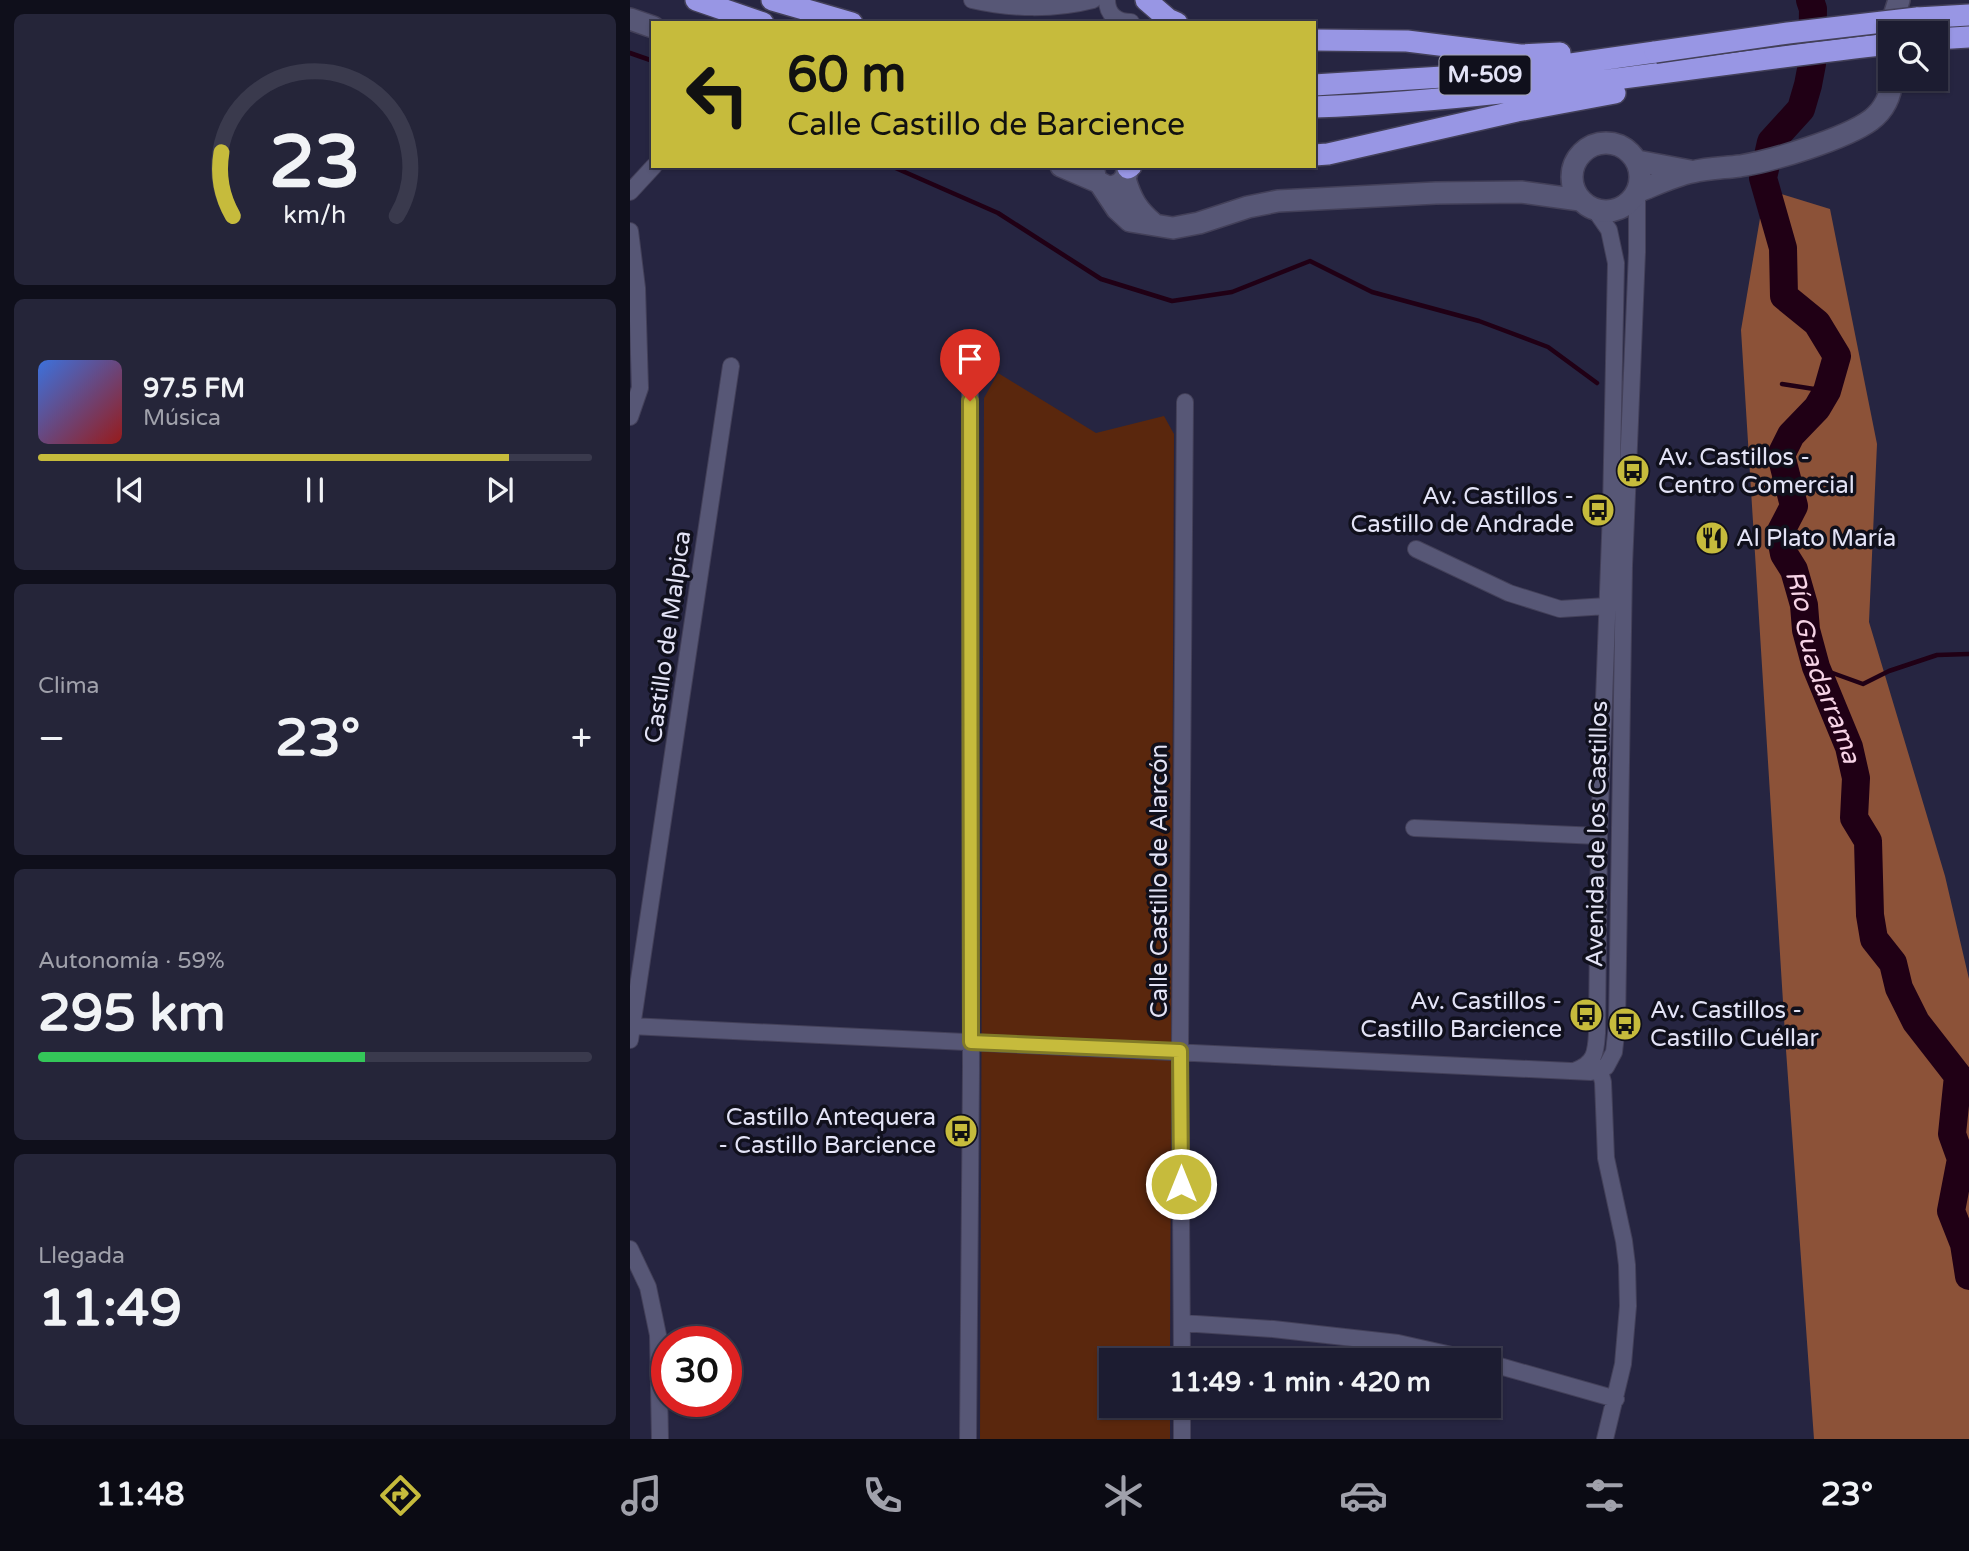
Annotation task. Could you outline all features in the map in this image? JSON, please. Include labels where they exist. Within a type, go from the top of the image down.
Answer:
[{"type":"highway","points":[[696,0],[757,21]]},
{"type":"highway","points":[[772,0],[845,21]]},
{"type":"highway","points":[[1146,0],[1172,21]]},
{"type":"highway","name":"M-509","points":[[1316,85],[1507,73],[1788,33],[1917,18],[1969,15]]},
{"type":"highway","points":[[1948,38],[1969,37]]},
{"type":"highway","points":[[1316,40],[1407,41],[1520,55],[1578,52],[1625,56]]},
{"type":"highway","name":"M-509","points":[[1316,107],[1390,104],[1505,94],[1878,45]]},
{"type":"highway","points":[[1316,155],[1517,111],[1631,90],[1658,75]]},
{"type":"street","points":[[972,0],[1031,7],[1065,5],[1104,8],[1117,19],[1126,21]]},
{"type":"street","points":[[1132,21],[1144,11],[1146,0]]},
{"type":"street","points":[[1893,21],[1899,0]]},
{"type":"street","points":[[630,19],[651,26]]},
{"type":"street","points":[[1637,192],[1692,172],[1761,162],[1854,130],[1872,119],[1885,104],[1891,91]]},
{"type":"street","points":[[1097,177],[1117,209],[1130,220],[1173,228],[1278,201],[1436,193],[1521,192],[1608,211],[1619,209],[1630,202],[1637,192],[1641,177],[1637,161],[1630,152],[1620,145],[1597,143],[1580,154],[1571,173],[1551,184],[1521,192]]},
{"type":"street","points":[[1637,161],[1692,172]]},
{"type":"street","points":[[630,192],[652,168]]},
{"type":"street","points":[[1068,168],[1097,177],[1114,187],[1128,170]]},
{"type":"street","points":[[1128,170],[1131,199],[1140,213],[1158,227]]},
{"type":"street","points":[[1571,173],[1575,192],[1588,205]]},
{"type":"street","name":"Avenida de los Castillos","points":[[1588,205],[1609,230],[1616,263],[1599,836],[1598,1033],[1595,1067],[1611,1062],[1617,1024],[1624,566],[1637,253],[1637,192]]},
{"type":"street","points":[[630,231],[637,288],[640,388],[630,417]]},
{"type":"street","name":"Castillo de Malpica","points":[[631,1031],[731,366]]},
{"type":"street","points":[[968,1439],[971,1042],[970,373]]},
{"type":"street","name":"Calle Castillo de Alarcón","points":[[1182,1348],[1180,1051],[1185,402]]},
{"type":"street","points":[[1416,549],[1509,593],[1560,609],[1607,606]]},
{"type":"street","points":[[1414,828],[1599,836]]},
{"type":"street","points":[[631,1031],[971,1042],[1574,1071],[1595,1067],[1603,1082],[1606,1158],[1627,1265],[1626,1344],[1616,1399],[1605,1439]]},
{"type":"street","points":[[630,1249],[648,1287],[658,1335],[660,1439]]},
{"type":"street","points":[[1182,1323],[1273,1329],[1398,1343],[1420,1348]]},
{"type":"street","points":[[1501,1366],[1616,1399]]},
{"type":"street","points":[[1182,1418],[1182,1439]]},
{"type":"shaded area","points":[[1765,189],[1830,209],[1877,444],[1869,622],[1945,876],[1969,979],[1969,1439],[1814,1439],[1786,1050],[1741,330]]},
{"type":"shaded area","points":[[998,373],[1096,433],[1164,416],[1174,434],[1170,1348],[1099,1348],[1099,1418],[1170,1418],[1170,1439],[980,1439],[984,398]]},
{"type":"building","name":"Al Plato María","points":[[1703,528],[1721,529],[1721,542],[1702,542]]},
{"type":"waterway","name":"Río Guadarrama","points":[[1810,0],[1813,9],[1812,64],[1808,85],[1801,109],[1771,142],[1763,178],[1783,248],[1784,296],[1817,323],[1837,356],[1827,391],[1817,408],[1791,435],[1781,455],[1794,506],[1780,533],[1784,554],[1794,570],[1804,605],[1806,630],[1816,667],[1849,747],[1856,778],[1854,818],[1868,841],[1870,915],[1874,939],[1893,963],[1899,988],[1916,1022],[1958,1076],[1952,1134],[1961,1159],[1951,1211],[1964,1244],[1969,1276]]},
{"type":"waterway","points":[[630,53],[651,60]]},
{"type":"waterway","points":[[896,168],[998,213],[1101,279],[1172,301],[1232,292],[1310,261],[1372,292],[1479,321],[1548,347],[1597,383]]},
{"type":"waterway","points":[[1782,384],[1827,391]]},
{"type":"waterway","points":[[1816,667],[1863,684],[1889,671],[1937,655],[1969,654]]},
{"type":"place","name":"Av. Castillos - Centro Comercial","points":[[1633,471]]},
{"type":"place","name":"Av. Castillos - Castillo de Andrade","points":[[1598,510]]},
{"type":"place","name":"Al Plato María","points":[[1712,538]]},
{"type":"place","name":"Av. Castillos - Castillo Barcience","points":[[1586,1015]]},
{"type":"place","name":"Av. Castillos - Castillo Cuéllar","points":[[1625,1024]]},
{"type":"place","name":"Castillo Antequera - Castillo Barcience","points":[[961,1131]]},
{"type":"route","points":[[970,401],[971,1042],[1180,1051],[1181,1184]]}]
